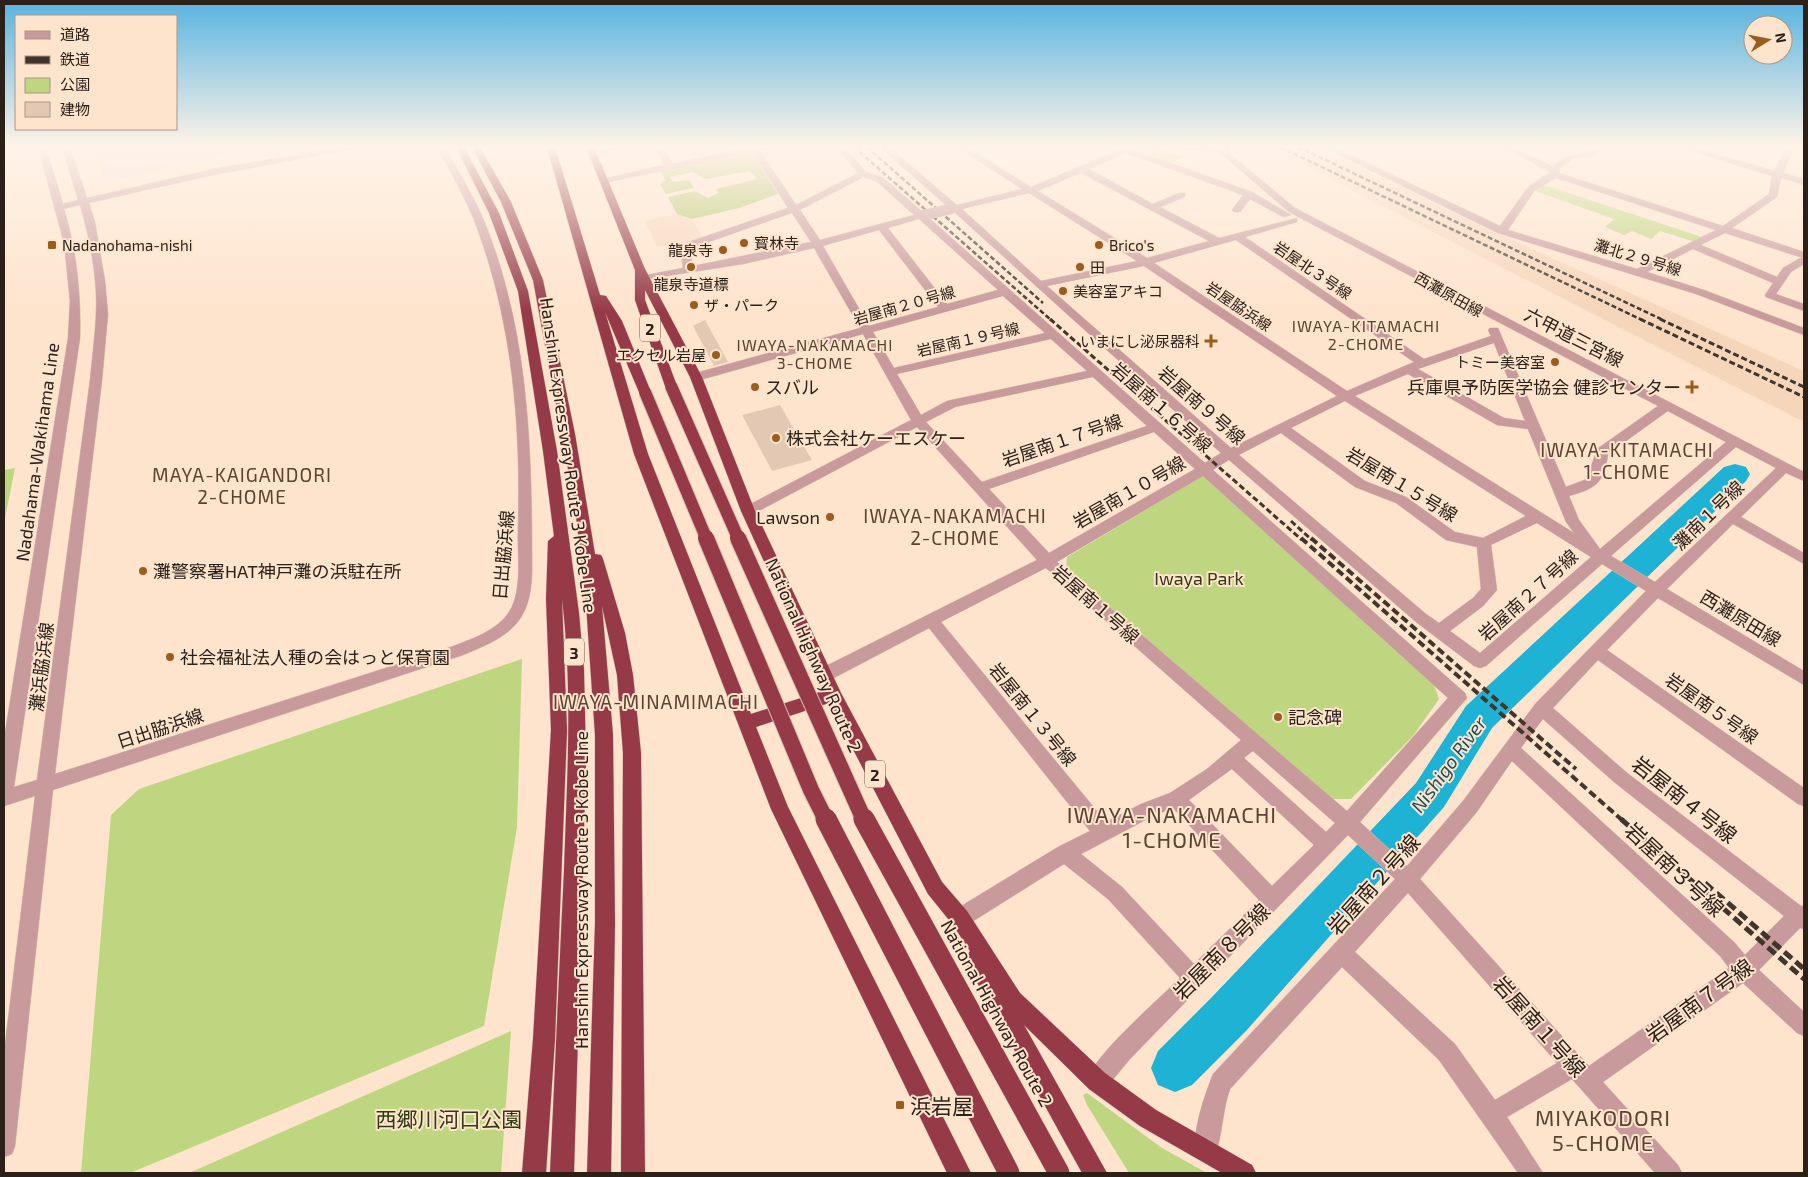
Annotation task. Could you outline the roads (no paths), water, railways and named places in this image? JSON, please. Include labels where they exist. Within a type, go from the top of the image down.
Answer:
[{"type":"highway","name":"Hanshin Expressway Route 3 Kobe Line","points":[[488,202],[514,260],[523,291],[557,499],[576,670],[577,761],[562,1173]]},
{"type":"highway","name":"Hanshin Expressway Route 3 Kobe Line","points":[[506,202],[538,280],[582,506],[595,613],[604,735],[605,923],[599,1173]]},
{"type":"highway","name":"2","points":[[567,202],[642,454],[780,809],[958,1173]]},
{"type":"highway","name":"National Highway Route 2","points":[[612,202],[642,274],[696,377],[748,511],[833,695],[935,888],[1095,1173]]},
{"type":"highway","name":"National Highway Route 2","points":[[642,274],[640,300],[671,386],[855,803],[1060,1173]]},
{"type":"highway","name":"2","points":[[590,279],[616,321],[811,790],[1009,1173]]},
{"type":"highway","points":[[534,1173],[544,1039],[559,730],[554,599],[557,499]]},
{"type":"highway","points":[[582,506],[617,633],[625,675],[632,752],[633,1173]]},
{"type":"highway","points":[[746,723],[833,695]]},
{"type":"highway","name":"National Highway Route 2","points":[[935,888],[960,918],[1013,1000],[1097,1082],[1148,1118],[1244,1173]]},
{"type":"street","points":[[59,204],[67,202]]},
{"type":"street","name":"灘浜脇浜線","points":[[4,1146],[45,785],[72,577],[102,314],[95,246],[83,202]]},
{"type":"street","name":"日出脇浜線","points":[[4,798],[457,651],[491,637],[513,620],[522,602],[527,460],[518,378],[496,267],[482,227],[469,202]]},
{"type":"street","name":"岩屋南１号線","points":[[789,202],[816,244],[919,422],[1047,561],[1348,823],[1408,880],[1670,1173]]},
{"type":"street","points":[[689,271],[684,247],[813,202]]},
{"type":"street","name":"岩屋南１６号線","points":[[907,202],[1004,292],[1205,469],[1459,698]]},
{"type":"street","name":"岩屋南９号線","points":[[946,202],[1230,454],[1438,631],[1480,662]]},
{"type":"street","points":[[642,274],[689,271],[816,244],[979,202]]},
{"type":"street","name":"岩屋脇浜線","points":[[1048,202],[1146,262],[1346,396],[1600,556]]},
{"type":"street","points":[[1142,202],[1218,242]]},
{"type":"street","points":[[1152,207],[1165,202]]},
{"type":"street","points":[[1237,210],[1243,202]]},
{"type":"street","points":[[1263,202],[1294,220],[1489,318]]},
{"type":"street","name":"西灘原田線","points":[[1282,202],[1302,216],[1489,318],[1573,522],[1600,556],[1804,679]]},
{"type":"street","name":"灘北２９号線","points":[[1441,202],[1502,231],[1700,292],[1804,332]]},
{"type":"street","points":[[1502,231],[1522,202]]},
{"type":"street","points":[[1646,202],[1804,255]]},
{"type":"street","points":[[1639,272],[1726,228],[1764,202]]},
{"type":"street","name":"Nadahama-Wakihama Line","points":[[4,793],[74,338],[72,271],[69,243],[59,204]]},
{"type":"street","points":[[1039,285],[1146,262],[1294,220]]},
{"type":"street","points":[[881,226],[945,309]]},
{"type":"street","name":"岩屋北３号線","points":[[1236,236],[1423,363]]},
{"type":"street","points":[[1692,245],[1778,281]]},
{"type":"street","points":[[1804,260],[1787,270],[1770,295],[1804,308]]},
{"type":"street","name":"岩屋南２０号線","points":[[696,377],[866,332],[1004,292]]},
{"type":"street","name":"六甲道三宮線","points":[[1489,318],[1668,405],[1804,477]]},
{"type":"street","name":"岩屋南１９号線","points":[[890,372],[1053,335]]},
{"type":"street","name":"岩屋南１０号線","points":[[824,675],[1047,561],[1230,454],[1346,396],[1423,363],[1497,338]]},
{"type":"street","points":[[1409,369],[1501,422],[1534,426]]},
{"type":"street","points":[[748,511],[951,404],[1096,373]]},
{"type":"street","points":[[1561,492],[1587,487],[1599,475],[1602,452],[1668,405]]},
{"type":"street","name":"岩屋南１７号線","points":[[979,488],[1157,427]]},
{"type":"street","name":"岩屋南１５号線","points":[[1282,428],[1360,484],[1401,500],[1451,536],[1484,543]]},
{"type":"street","name":"岩屋南２７号線","points":[[1480,662],[1736,440]]},
{"type":"street","name":"灘南１号線","points":[[1657,591],[1786,467]]},
{"type":"street","points":[[1438,631],[1478,602],[1489,590],[1484,543],[1538,516]]},
{"type":"street","points":[[1731,518],[1804,559]]},
{"type":"street","name":"岩屋南２号線","points":[[1206,1150],[1212,1108],[1221,1082],[1408,880],[1473,804],[1510,749],[1542,708],[1657,591]]},
{"type":"street","name":"岩屋南１３号線","points":[[931,620],[1103,833]]},
{"type":"street","name":"岩屋南５号線","points":[[1597,651],[1804,798]]},
{"type":"street","name":"岩屋南８号線","points":[[1097,1082],[1122,1051],[1348,823],[1459,698]]},
{"type":"street","name":"岩屋南４号線","points":[[1542,708],[1620,777],[1803,917]]},
{"type":"street","points":[[960,918],[1065,853],[1147,810],[1176,799],[1232,758],[1253,740]]},
{"type":"street","name":"岩屋南３号線","points":[[1510,749],[1727,949],[1744,970],[1804,1026]]},
{"type":"street","points":[[1232,758],[1327,845]]},
{"type":"street","points":[[1176,799],[1272,900]]},
{"type":"street","points":[[1065,853],[1115,893],[1194,979]]},
{"type":"street","name":"岩屋南７号線","points":[[1492,1114],[1581,1072],[1744,970],[1803,917]]},
{"type":"street","points":[[1341,953],[1447,1052],[1492,1114],[1531,1173]]},
{"type":"waterway","name":"Nishigo River","points":[[1175,1068],[1229,1014],[1430,795],[1479,717],[1735,474]]},
{"type":"railway","points":[[917,202],[1051,320]]},
{"type":"railway","points":[[929,202],[1043,303]]},
{"type":"railway","points":[[1395,202],[1642,320]]},
{"type":"railway","points":[[1414,202],[1663,320]]},
{"type":"railway","points":[[1050,319],[1302,540]]},
{"type":"railway","points":[[1640,319],[1804,397]]},
{"type":"railway","points":[[1660,319],[1804,387]]},
{"type":"railway","points":[[1291,521],[1312,540]]},
{"type":"railway","points":[[1301,538],[1622,820]]},
{"type":"railway","points":[[1311,538],[1576,769]]},
{"type":"railway","points":[[1621,819],[1804,979]]},
{"type":"railway","points":[[1705,883],[1804,969]]},
{"type":"place","name":"寳林寺","points":[[744,243]]},
{"type":"place","name":"Nadanohama-nishi","points":[[52,245]]},
{"type":"place","name":"Brico's","points":[[1099,245]]},
{"type":"place","name":"龍泉寺","points":[[723,250]]},
{"type":"place","name":"龍泉寺道標","points":[[691,267]]},
{"type":"place","name":"田","points":[[1080,267]]},
{"type":"place","name":"美容室アキコ","points":[[1063,291]]},
{"type":"place","name":"ザ・パーク","points":[[694,305]]},
{"type":"place","name":"いまにし泌尿器科","points":[[1211,341]]},
{"type":"place","name":"エクセル岩屋","points":[[716,355]]},
{"type":"place","name":"トミー美容室","points":[[1555,362]]},
{"type":"place","name":"スバル","points":[[755,387]]},
{"type":"place","name":"兵庫県予防医学協会 健診センター","points":[[1692,387]]},
{"type":"place","name":"株式会社ケーエスケー","points":[[776,438]]},
{"type":"place","name":"Lawson","points":[[830,517]]},
{"type":"place","name":"灘警察署HAT神戸灘の浜駐在所","points":[[143,571]]},
{"type":"place","name":"社会福祉法人種の会はっと保育園","points":[[170,657]]},
{"type":"place","name":"記念碑","points":[[1278,717]]},
{"type":"place","name":"浜岩屋","points":[[900,1105]]},
{"type":"district","name":"IWAYA-KITAMACHI 2-CHOME","points":[[1366,334]]},
{"type":"district","name":"IWAYA-NAKAMACHI 3-CHOME","points":[[815,353]]},
{"type":"district","name":"IWAYA-KITAMACHI 1-CHOME","points":[[1627,460]]},
{"type":"district","name":"MAYA-KAIGANDORI 2-CHOME","points":[[242,485]]},
{"type":"district","name":"IWAYA-NAKAMACHI 2-CHOME","points":[[955,526]]},
{"type":"district","name":"IWAYA-MINAMIMACHI","points":[[656,701]]},
{"type":"district","name":"IWAYA-NAKAMACHI 1-CHOME","points":[[1172,826]]},
{"type":"district","name":"MIYAKODORI 5-CHOME","points":[[1603,1130]]},
{"type":"park label","name":"Iwaya Park","points":[[1199,578]]},
{"type":"park label","name":"西郷川河口公園","points":[[449,1118]]}]
